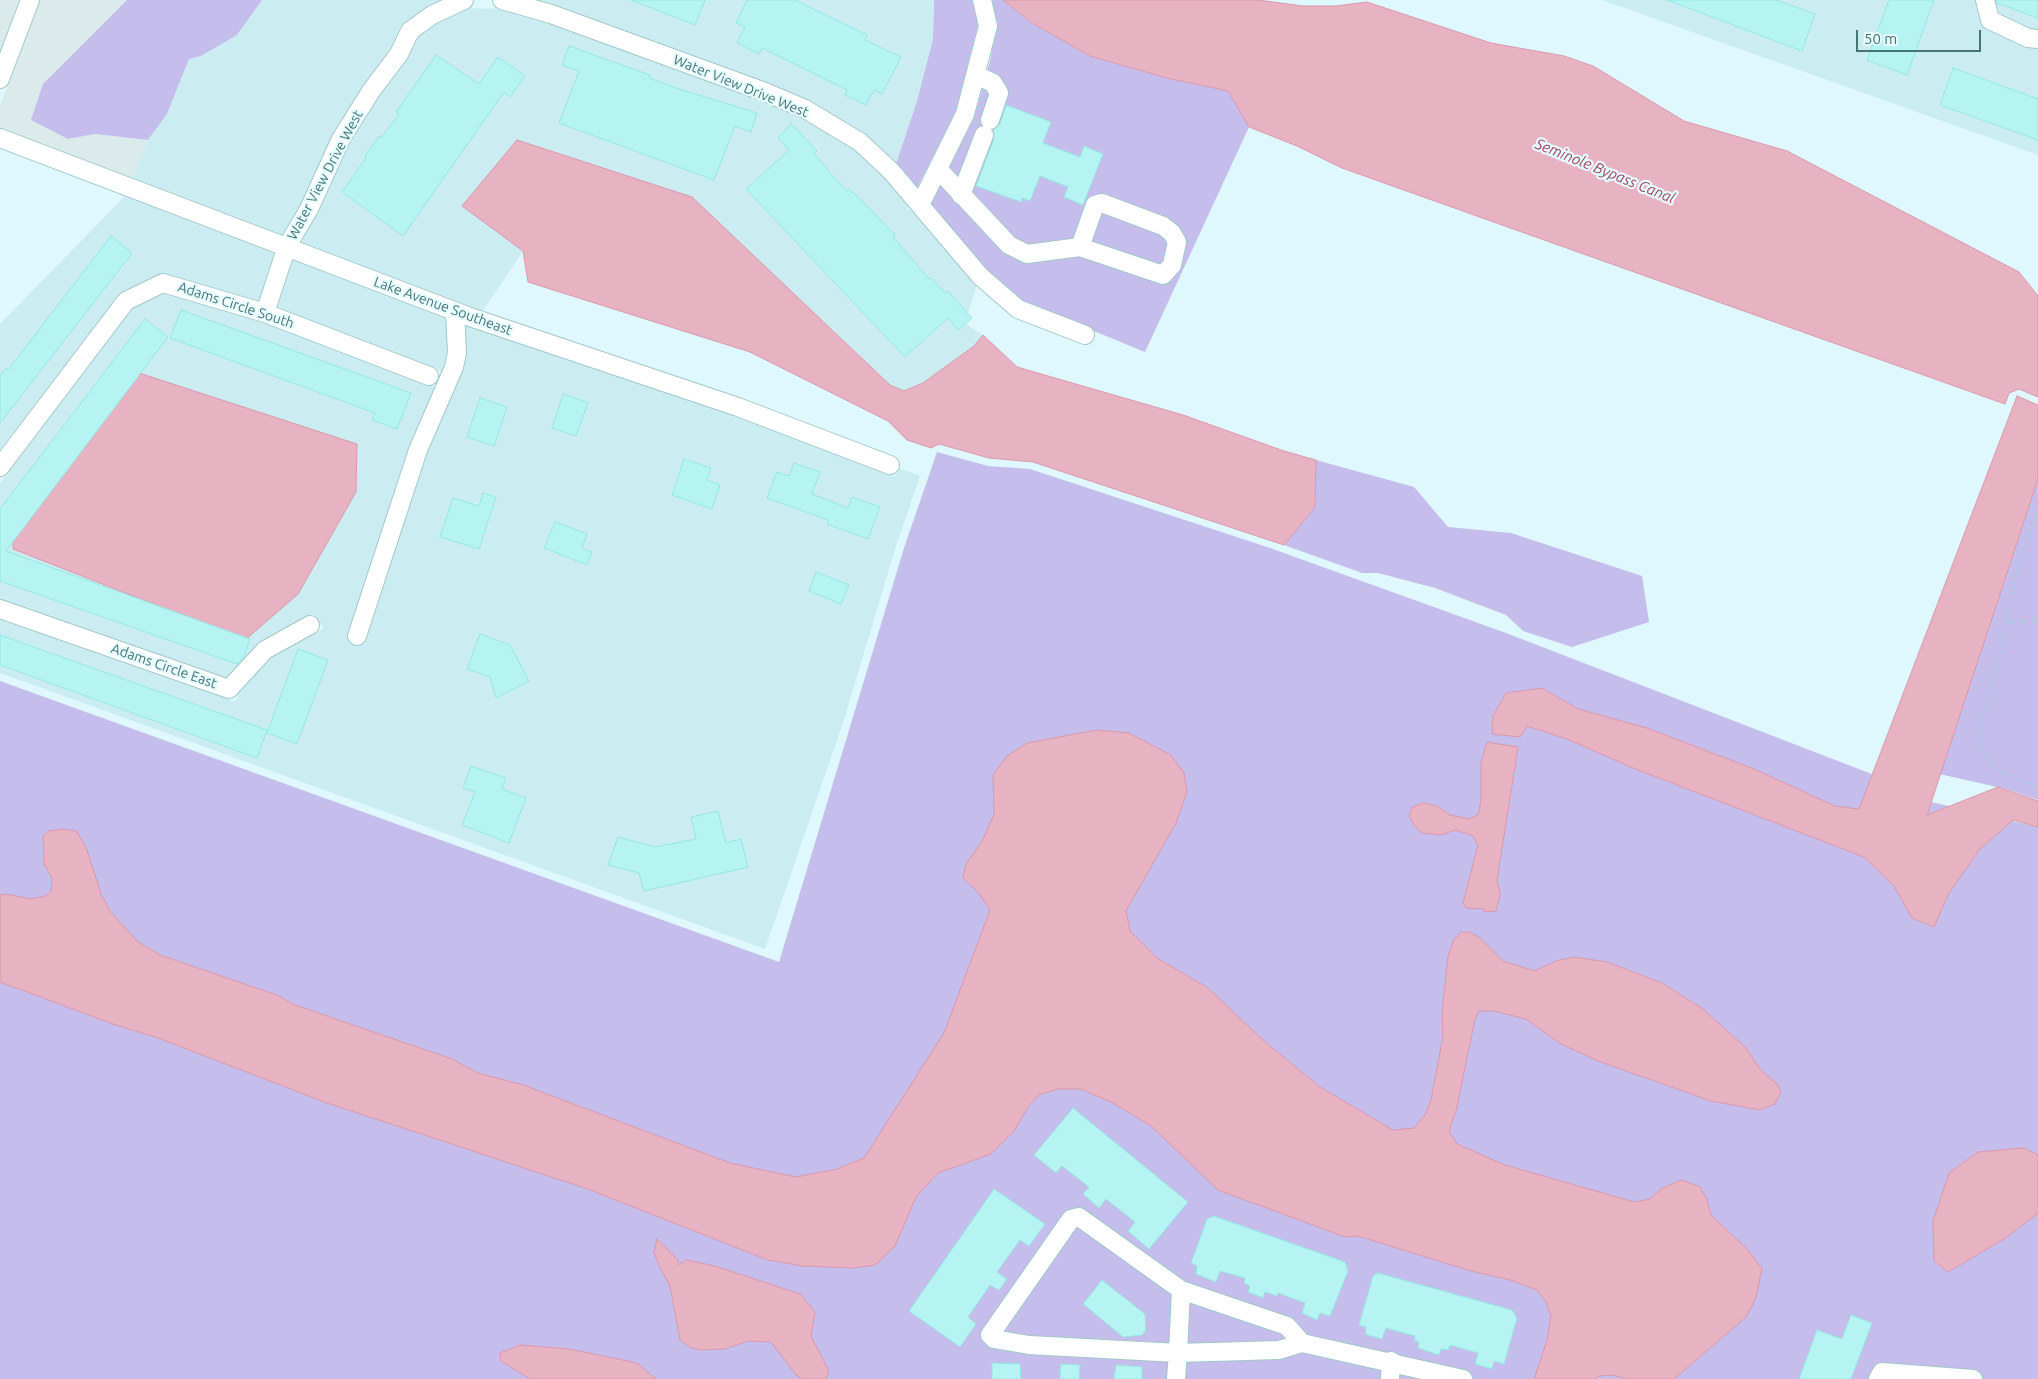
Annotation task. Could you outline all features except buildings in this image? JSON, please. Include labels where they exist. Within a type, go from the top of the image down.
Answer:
[{"type":"street","points":[[0,79],[30,0]]},
{"type":"street","name":"Water View Drive West","points":[[266,313],[287,246],[309,209],[341,139],[371,91],[398,54],[410,31],[432,14],[464,0]]},
{"type":"street","name":"Water View Drive West","points":[[502,0],[551,14],[765,92],[805,109],[860,142],[891,171],[980,276],[1018,309],[1085,335]]},
{"type":"street","points":[[920,205],[965,114],[988,26],[982,0]]},
{"type":"street","points":[[1985,0],[1990,20],[2028,38],[2038,38]]},
{"type":"street","points":[[961,195],[999,92],[993,83],[976,75]]},
{"type":"street","name":"Lake Avenue Southeast","points":[[0,138],[455,311],[738,407],[890,465]]},
{"type":"street","points":[[938,169],[1009,245],[1027,254],[1080,247],[1164,275],[1172,265],[1177,242],[1172,233],[1163,226],[1102,203],[1095,205],[1080,247]]},
{"type":"street","name":"Adams Circle South","points":[[0,467],[126,301],[163,282],[266,313],[429,376]]},
{"type":"street","points":[[357,636],[418,450],[454,367],[457,353],[455,311]]},
{"type":"street","name":"Adams Circle East","points":[[0,609],[229,689],[265,650],[310,625]]},
{"type":"street","points":[[1302,1343],[1287,1326],[1181,1290],[1079,1217],[1071,1219],[990,1336],[994,1339],[1029,1345],[1178,1353],[1279,1350],[1302,1343],[1391,1361],[1463,1379]]},
{"type":"street","points":[[1176,1379],[1181,1290]]},
{"type":"street","points":[[1390,1379],[1391,1361]]},
{"type":"street","points":[[1878,1379],[1882,1372],[1973,1379]]},
{"type":"path","points":[[2038,507],[2016,572],[2001,653],[1979,731],[1980,744],[1987,757],[2001,772],[2038,788]]},
{"type":"path","points":[[2007,622],[2032,621],[2038,616]]},
{"type":"shaded area","points":[[0,0],[19,0],[0,51]]},
{"type":"shaded area","points":[[40,0],[127,0],[112,16],[68,139],[95,134],[148,140],[132,179],[0,129],[0,106]]},
{"type":"shaded area","points":[[127,0],[262,0],[237,35],[201,56],[189,59],[167,114],[148,140],[95,134],[68,139],[31,120],[43,84]]},
{"type":"shaded area","points":[[262,0],[442,0],[427,7],[401,27],[390,50],[363,86],[333,134],[300,205],[282,235],[132,179],[148,140],[167,114],[189,59],[201,56],[237,35]]},
{"type":"shaded area","points":[[534,0],[934,0],[933,39],[917,101],[896,164],[867,136],[810,102]]},
{"type":"shaded area","points":[[934,0],[973,0],[978,25],[956,111],[917,188],[896,164],[917,101],[933,39]]},
{"type":"shaded area","points":[[992,0],[1003,0],[1032,23],[1090,56],[1167,78],[1228,91],[1249,127],[1145,352],[1023,302],[987,271],[931,204],[974,118],[990,61],[997,25]]},
{"type":"shaded area","points":[[1602,0],[1975,0],[1981,21],[1986,27],[2038,47],[2038,155]]},
{"type":"shaded area","points":[[1994,0],[2038,0],[2038,30],[2030,29],[1998,14]]},
{"type":"shaded area","points":[[469,8],[501,9],[549,22],[761,100],[801,117],[854,149],[884,176],[908,206],[907,209],[914,212],[977,285],[965,323],[983,335],[974,346],[923,383],[904,391],[890,385],[823,320],[523,251],[482,312],[300,242],[318,213],[350,144],[379,96],[407,60],[418,37],[438,22]]},
{"type":"shaded area","points":[[126,195],[275,251],[259,302],[165,274],[158,275],[121,293],[0,450],[0,324]]},
{"type":"shaded area","points":[[293,258],[471,326],[735,416],[895,477],[899,468],[920,476],[896,546],[843,723],[765,949],[0,673],[0,619],[225,696],[231,701],[236,700],[238,693],[272,657],[324,628],[313,614],[260,643],[226,678],[0,600],[0,483],[133,307],[165,292],[183,296],[263,321],[435,387],[441,371],[277,309]]},
{"type":"shaded area","points":[[937,452],[988,466],[1030,469],[1270,548],[1506,633],[1882,778],[1931,802],[2038,827],[2038,1379],[0,1379],[0,681],[779,962],[904,548]]},
{"type":"shaded area","points":[[1316,460],[1414,487],[1448,527],[1511,533],[1642,576],[1649,622],[1572,647],[1523,631],[1506,615],[1435,588],[1378,573],[1362,573],[1284,545],[1315,507]]},
{"type":"shaded area","points":[[2038,472],[2038,800],[2006,789],[1935,773]]},
{"type":"water","name":"Seminole Bypass Canal","points":[[1003,0],[1258,0],[1303,6],[1336,6],[1367,2],[1491,43],[1564,56],[1593,66],[1684,121],[1787,151],[2019,272],[2038,296],[2038,397],[2019,389],[2009,393],[2005,404],[1342,168],[1297,146],[1249,127],[1228,91],[1167,78],[1090,56],[1032,23]]},
{"type":"water","points":[[517,140],[692,197],[890,385],[904,391],[923,383],[974,346],[983,335],[1017,367],[1183,415],[1284,451],[1316,460],[1315,507],[1284,545],[1033,462],[989,458],[939,444],[931,448],[907,440],[888,421],[750,352],[528,282],[523,251],[462,206]]},
{"type":"water","points":[[139,373],[357,444],[356,492],[298,594],[245,640],[13,549],[13,535]]},
{"type":"water","points":[[2017,396],[2038,405],[2038,479],[1927,815],[1998,787],[2038,801],[2038,827],[2013,820],[1980,849],[1949,893],[1934,927],[1912,918],[1894,886],[1864,857],[1633,768],[1567,739],[1527,726],[1520,737],[1492,734],[1493,716],[1506,693],[1542,688],[1578,709],[1647,728],[1754,769],[1835,806],[1859,809]]},
{"type":"water","points":[[1097,730],[1129,733],[1171,755],[1184,773],[1187,792],[1176,823],[1126,911],[1130,931],[1157,958],[1208,988],[1265,1042],[1320,1087],[1393,1130],[1414,1128],[1425,1115],[1431,1100],[1443,1036],[1442,1012],[1448,957],[1453,941],[1461,932],[1469,932],[1479,937],[1503,961],[1535,971],[1556,961],[1574,957],[1607,962],[1662,983],[1703,1009],[1746,1048],[1760,1069],[1777,1084],[1781,1092],[1775,1104],[1760,1110],[1711,1101],[1598,1061],[1561,1044],[1526,1019],[1494,1011],[1479,1011],[1475,1019],[1456,1111],[1449,1131],[1457,1144],[1505,1165],[1634,1202],[1650,1199],[1662,1188],[1682,1180],[1700,1187],[1707,1199],[1711,1215],[1746,1248],[1762,1268],[1756,1298],[1746,1317],[1674,1379],[1626,1379],[1613,1375],[1600,1376],[1594,1379],[1534,1379],[1547,1340],[1551,1316],[1546,1302],[1537,1290],[1510,1280],[1471,1271],[1358,1236],[1345,1237],[1218,1190],[1151,1126],[1113,1103],[1081,1089],[1058,1089],[1039,1095],[1028,1107],[1014,1131],[991,1154],[938,1173],[916,1197],[895,1246],[875,1265],[853,1268],[803,1266],[768,1260],[585,1188],[327,1103],[158,1038],[113,1024],[0,982],[0,895],[6,894],[31,899],[45,896],[51,892],[52,878],[44,864],[43,836],[48,831],[62,829],[76,831],[86,847],[101,894],[110,911],[138,942],[160,955],[277,995],[295,1005],[452,1059],[478,1073],[523,1085],[730,1163],[796,1177],[837,1169],[864,1158],[944,1033],[990,910],[978,892],[963,878],[966,864],[982,841],[994,815],[993,775],[1007,756],[1027,743]]},
{"type":"water","points":[[1487,742],[1518,747],[1497,880],[1500,895],[1496,911],[1484,912],[1485,909],[1466,908],[1463,903],[1478,845],[1473,836],[1456,830],[1440,835],[1422,833],[1409,816],[1412,807],[1424,803],[1437,806],[1450,815],[1469,819],[1478,815],[1481,801],[1481,763]]},
{"type":"water","points":[[2024,1148],[2038,1155],[2038,1213],[2004,1239],[1948,1272],[1934,1261],[1933,1221],[1949,1173],[1978,1152]]},
{"type":"water","points":[[657,1239],[678,1260],[679,1265],[686,1260],[715,1266],[800,1294],[815,1312],[811,1336],[829,1371],[826,1379],[803,1379],[797,1376],[771,1342],[748,1341],[724,1349],[702,1350],[691,1348],[680,1340],[670,1286],[654,1252]]},
{"type":"water","points":[[520,1345],[569,1349],[637,1363],[656,1379],[530,1379],[501,1361],[500,1353]]}]
